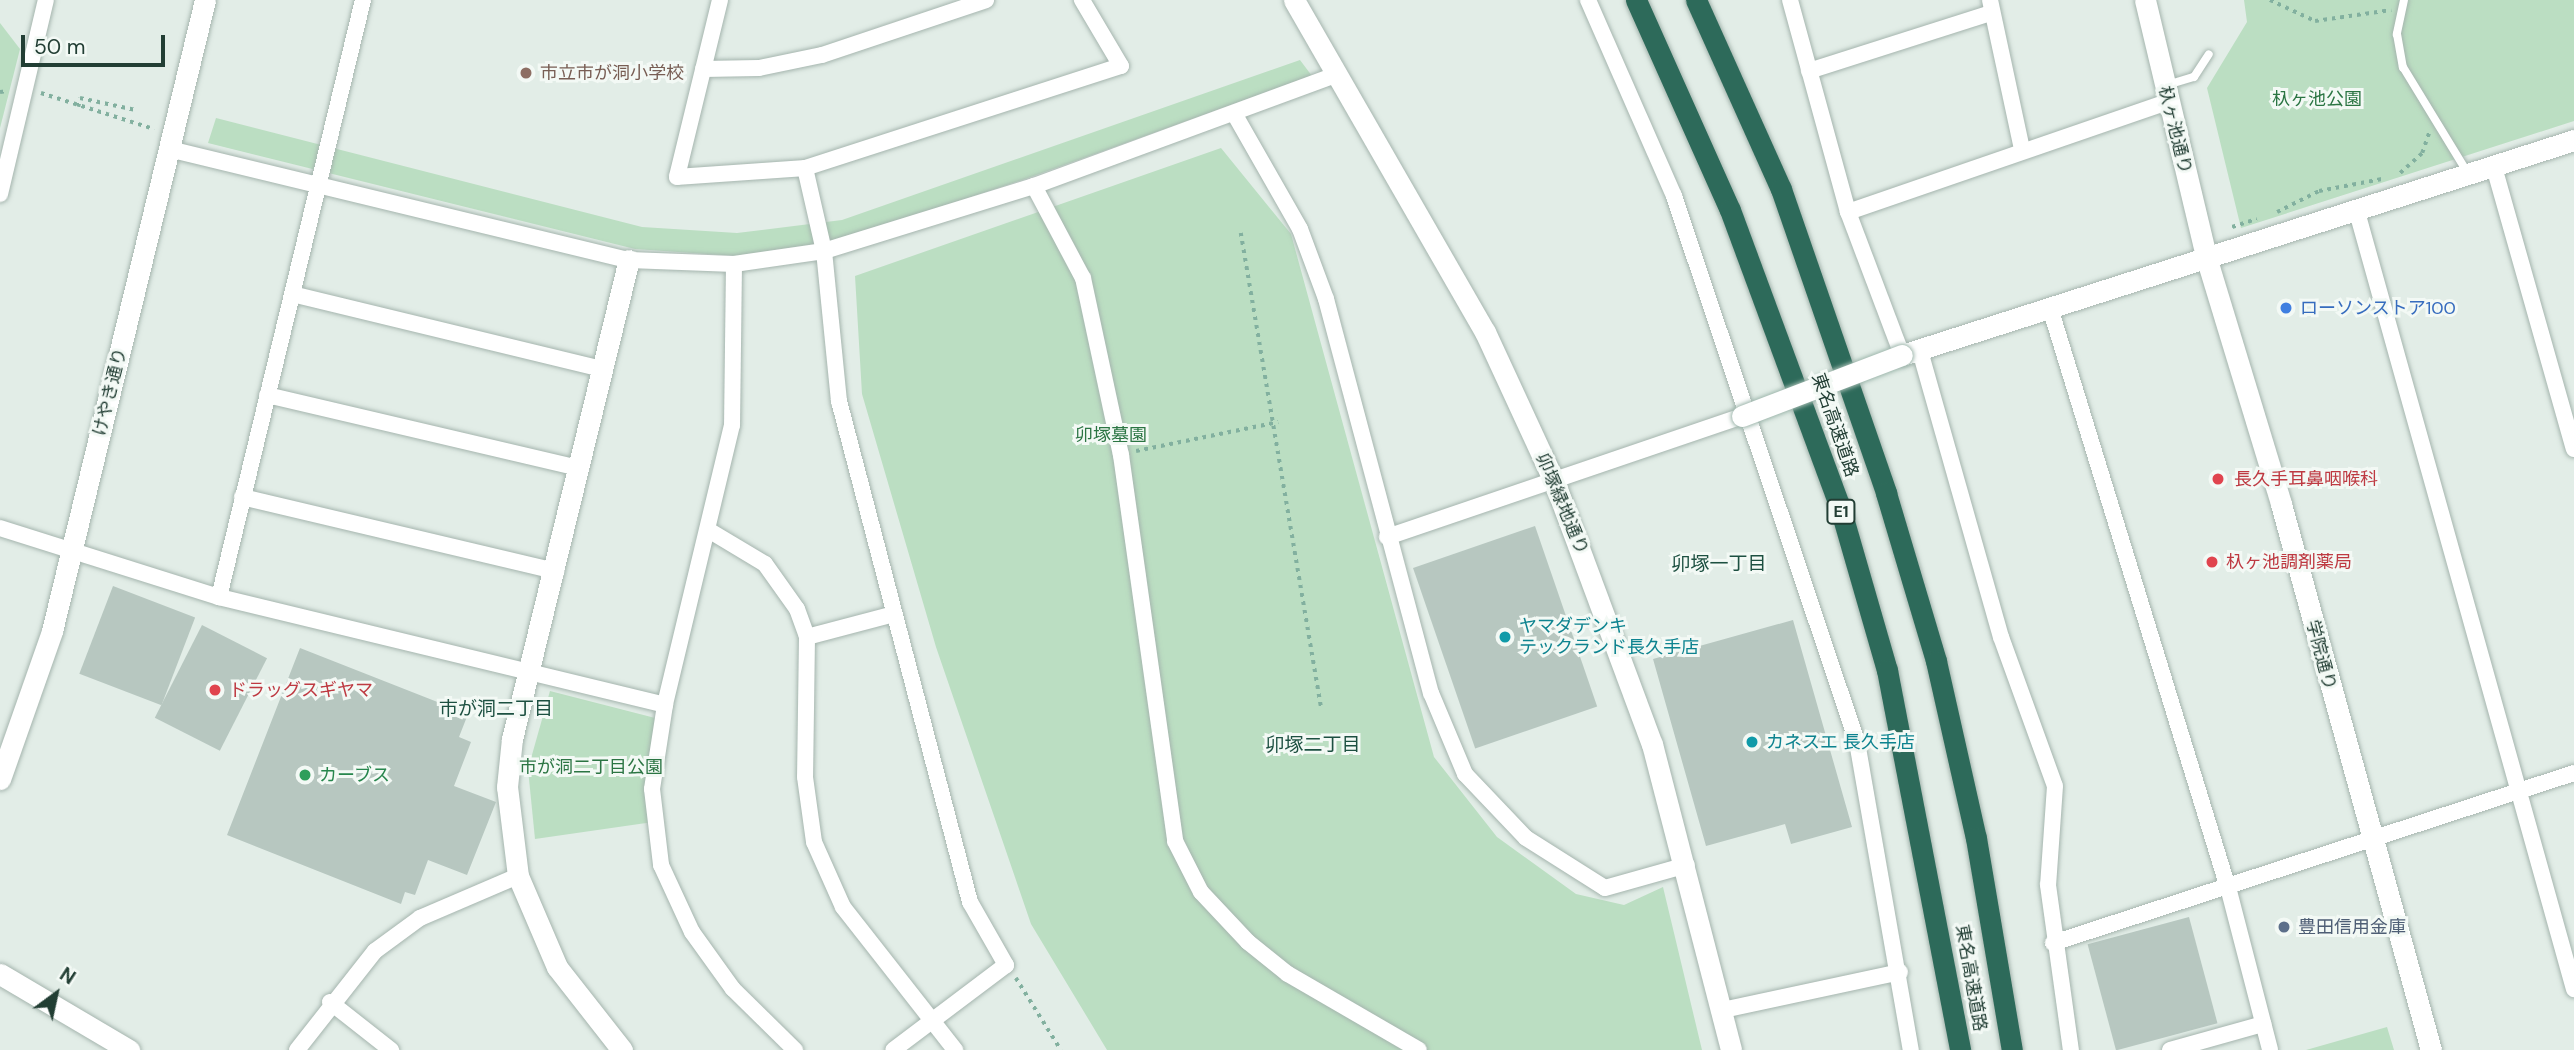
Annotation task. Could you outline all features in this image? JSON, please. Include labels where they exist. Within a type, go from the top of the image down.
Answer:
[{"type":"highway","name":"東名高速道路","points":[[1636,0],[1740,234],[1839,504],[1887,670],[1960,1050]]},
{"type":"highway","name":"東名高速道路","points":[[1696,0],[1781,189],[1886,493],[1936,661],[1976,838],[2012,1050]]},
{"type":"street","points":[[0,194],[46,0]]},
{"type":"street","name":"けやき通り","points":[[0,779],[29,702],[73,547],[205,0]]},
{"type":"street","points":[[219,597],[363,0]]},
{"type":"street","points":[[720,0],[677,177],[805,168],[1121,65],[1082,0]]},
{"type":"street","points":[[703,69],[759,68],[822,55],[986,0]]},
{"type":"street","name":"卯塚緑地通り","points":[[1294,0],[1485,332],[1554,481],[1618,644],[1687,865],[1731,1050]]},
{"type":"street","points":[[1588,0],[1674,196],[1742,416],[1857,742],[1900,972],[1911,1050]]},
{"type":"street","points":[[1790,0],[1848,212],[1911,353],[2000,637],[2055,786],[2046,850],[2053,943],[2071,1050]]},
{"type":"street","name":"杁ヶ池通り","points":[[2145,0],[2207,260]]},
{"type":"street","points":[[1809,71],[1990,7],[2022,149]]},
{"type":"street","points":[[170,141],[318,184],[629,260],[734,264],[824,251],[1034,186],[1236,115],[1338,74]]},
{"type":"street","points":[[1848,212],[2166,93]]},
{"type":"street","points":[[1236,115],[1300,229],[1322,287],[1387,537],[1446,734],[1465,774],[1496,810],[1544,852],[1605,888],[1687,865]]},
{"type":"street","points":[[1387,537],[1742,416],[1911,353],[2051,311],[2574,140]]},
{"type":"street","points":[[2494,167],[2574,449]]},
{"type":"street","points":[[805,168],[824,251],[839,401],[970,902],[1006,965],[930,1017],[893,1050]]},
{"type":"street","points":[[1034,186],[1083,278],[1121,455],[1175,841],[1200,892],[1288,974],[1419,1050]]},
{"type":"street","points":[[2357,212],[2574,989]]},
{"type":"street","points":[[622,1050],[557,967],[518,876],[507,787],[529,670],[556,571],[629,260]]},
{"type":"street","name":"学院通り","points":[[2207,260],[2281,504],[2370,842],[2431,1050]]},
{"type":"street","points":[[734,264],[733,425],[710,531],[665,705],[652,789],[661,865],[692,932],[726,979],[795,1050]]},
{"type":"street","points":[[292,294],[605,370]]},
{"type":"street","points":[[2051,311],[2229,891],[2270,1050]]},
{"type":"street","points":[[267,395],[579,468]]},
{"type":"street","points":[[242,497],[556,571]]},
{"type":"street","points":[[0,528],[73,547],[219,597],[665,705]]},
{"type":"street","points":[[710,531],[765,564],[792,599],[807,637],[805,777],[814,842],[843,907],[955,1050]]},
{"type":"street","points":[[807,637],[894,614]]},
{"type":"street","points":[[2053,943],[2229,891],[2574,773]]},
{"type":"street","points":[[297,1050],[330,1002],[375,951],[420,918],[518,876]]},
{"type":"street","points":[[1723,1010],[1900,972]]},
{"type":"street","points":[[0,974],[129,1050]]},
{"type":"street","points":[[330,1002],[391,1050]]},
{"type":"street","points":[[2171,1050],[2263,1024]]},
{"type":"lane","points":[[2402,4],[2399,54],[2433,118],[2468,175]]},
{"type":"lane","points":[[2166,93],[2187,82],[2209,54]]},
{"type":"path","points":[[2270,0],[2315,21],[2402,4]]},
{"type":"path","points":[[26,87],[170,141]]},
{"type":"path","points":[[78,107],[80,98],[136,110]]},
{"type":"path","points":[[2230,233],[2234,224],[2272,215],[2319,191],[2394,177],[2423,153],[2433,118]]},
{"type":"path","points":[[1241,233],[1278,422],[1321,706]]},
{"type":"path","points":[[1121,455],[1278,422]]},
{"type":"path","points":[[1006,965],[1061,1050]]},
{"type":"green space","name":"杁ヶ池公園","points":[[2244,0],[2574,0],[2574,121],[2241,228],[2207,88],[2247,22]]},
{"type":"green space","points":[[0,23],[20,49],[0,128]]},
{"type":"green space","points":[[1300,60],[1312,76],[1028,178],[843,240],[736,256],[635,249],[208,143],[216,118],[642,227],[737,233],[842,220]]},
{"type":"green space","name":"卯塚墓園","points":[[1221,148],[1291,234],[1434,757],[1497,837],[1576,894],[1624,905],[1663,887],[1702,1050],[1107,1050],[1031,924],[936,647],[862,394],[855,276]]},
{"type":"green space","name":"市が洞二丁目公園","points":[[550,691],[659,719],[653,822],[535,839],[528,769]]},
{"type":"green space","points":[[2387,1027],[2394,1050],[2306,1050]]},
{"type":"building","name":"ヤマダデンキ テックランド長久手店","points":[[1535,526],[1597,707],[1475,749],[1413,568]]},
{"type":"building","points":[[113,586],[195,618],[161,705],[79,674]]},
{"type":"building","name":"カネスエ 長久手店","points":[[1793,620],[1852,827],[1791,844],[1785,824],[1706,846],[1653,659]]},
{"type":"building","points":[[202,625],[267,658],[220,751],[155,718]]},
{"type":"building","points":[[300,648],[468,714],[459,737],[471,742],[454,786],[496,802],[467,875],[428,860],[415,895],[405,892],[401,904],[227,835]]},
{"type":"building","points":[[2189,917],[2217,1023],[2116,1050],[2088,944]]},
{"type":"place","name":"市立市が洞小学校","points":[[526,73]]},
{"type":"place","name":"ローソンストア100","points":[[2286,308]]},
{"type":"place","name":"長久手耳鼻咽喉科","points":[[2218,479]]},
{"type":"place","name":"杁ヶ池調剤薬局","points":[[2212,562]]},
{"type":"place","name":"ヤマダデンキ テックランド長久手店","points":[[1505,637]]},
{"type":"place","name":"ドラッグスギヤマ","points":[[215,690]]},
{"type":"place","name":"カネスエ 長久手店","points":[[1752,742]]},
{"type":"place","name":"カーブス","points":[[305,775]]},
{"type":"place","name":"豊田信用金庫","points":[[2284,927]]},
{"type":"district","name":"卯塚一丁目","points":[[1719,564]]},
{"type":"district","name":"市が洞二丁目","points":[[496,709]]},
{"type":"district","name":"卯塚二丁目","points":[[1313,745]]}]
